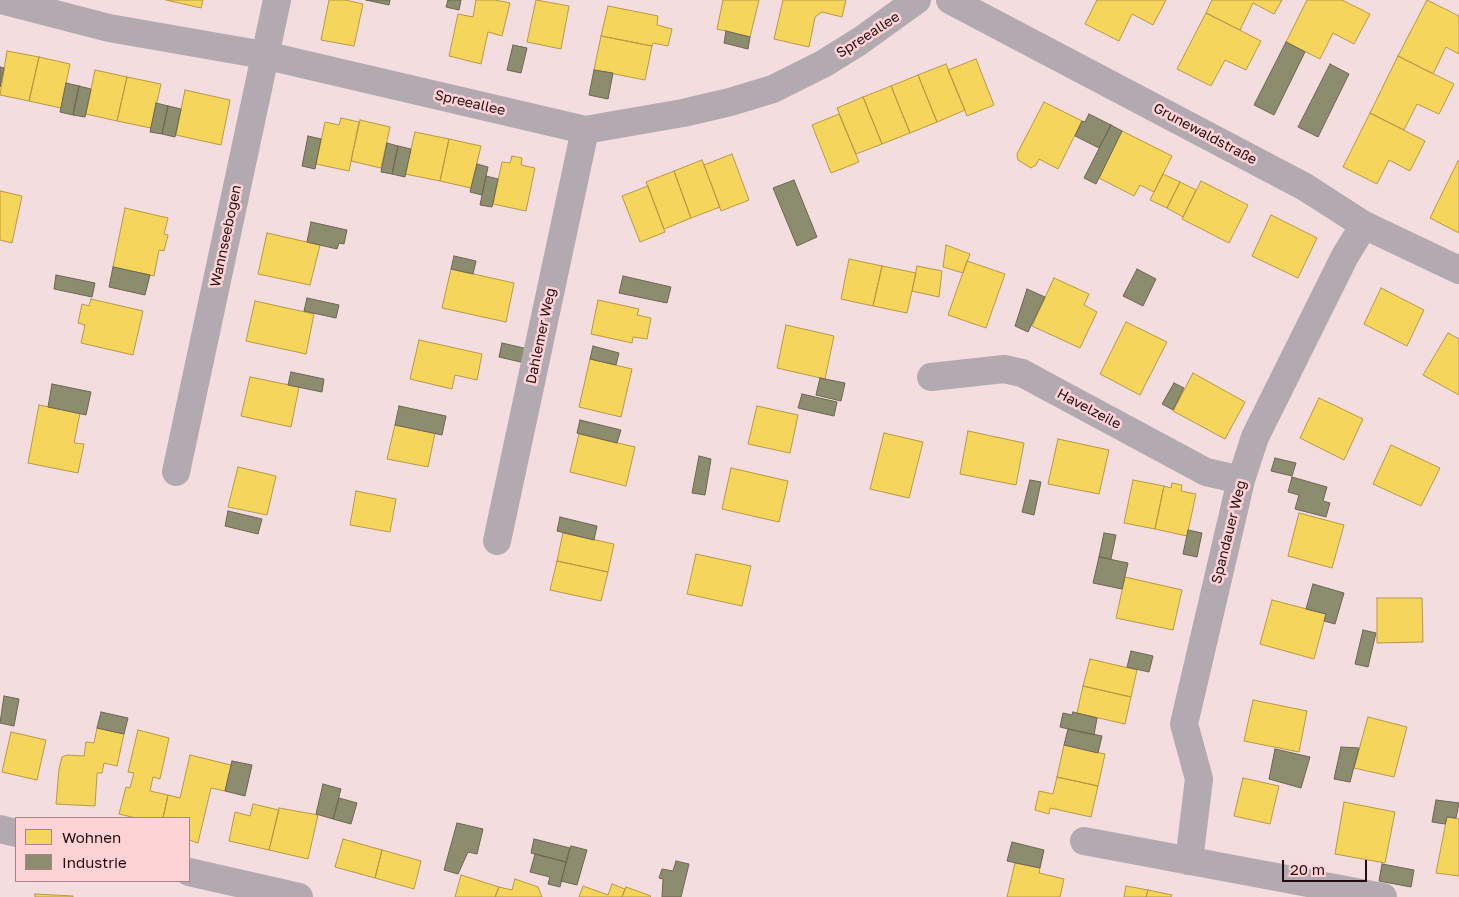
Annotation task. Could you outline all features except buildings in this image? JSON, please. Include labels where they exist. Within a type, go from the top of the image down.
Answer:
[{"type":"street","name":"Spreeallee","points":[[1,0],[109,28],[264,55],[585,130],[683,113],[773,89],[823,64],[860,41],[917,0]]},
{"type":"street","name":"Wannseebogen","points":[[176,472],[277,0]]},
{"type":"street","name":"Grunewaldstraße","points":[[950,0],[1305,186],[1364,225],[1459,270]]},
{"type":"street","name":"Dahlemer Weg","points":[[497,541],[585,130]]},
{"type":"street","name":"Spandauer Weg","points":[[1188,861],[1199,779],[1184,724],[1241,480],[1255,437],[1345,256],[1364,225]]},
{"type":"street","name":"Havelzeile","points":[[932,377],[1004,369],[1022,373],[1206,472],[1241,480]]},
{"type":"street","points":[[0,829],[15,833]]},
{"type":"street","points":[[1084,841],[1384,897]]},
{"type":"street","points":[[190,872],[299,897]]}]
